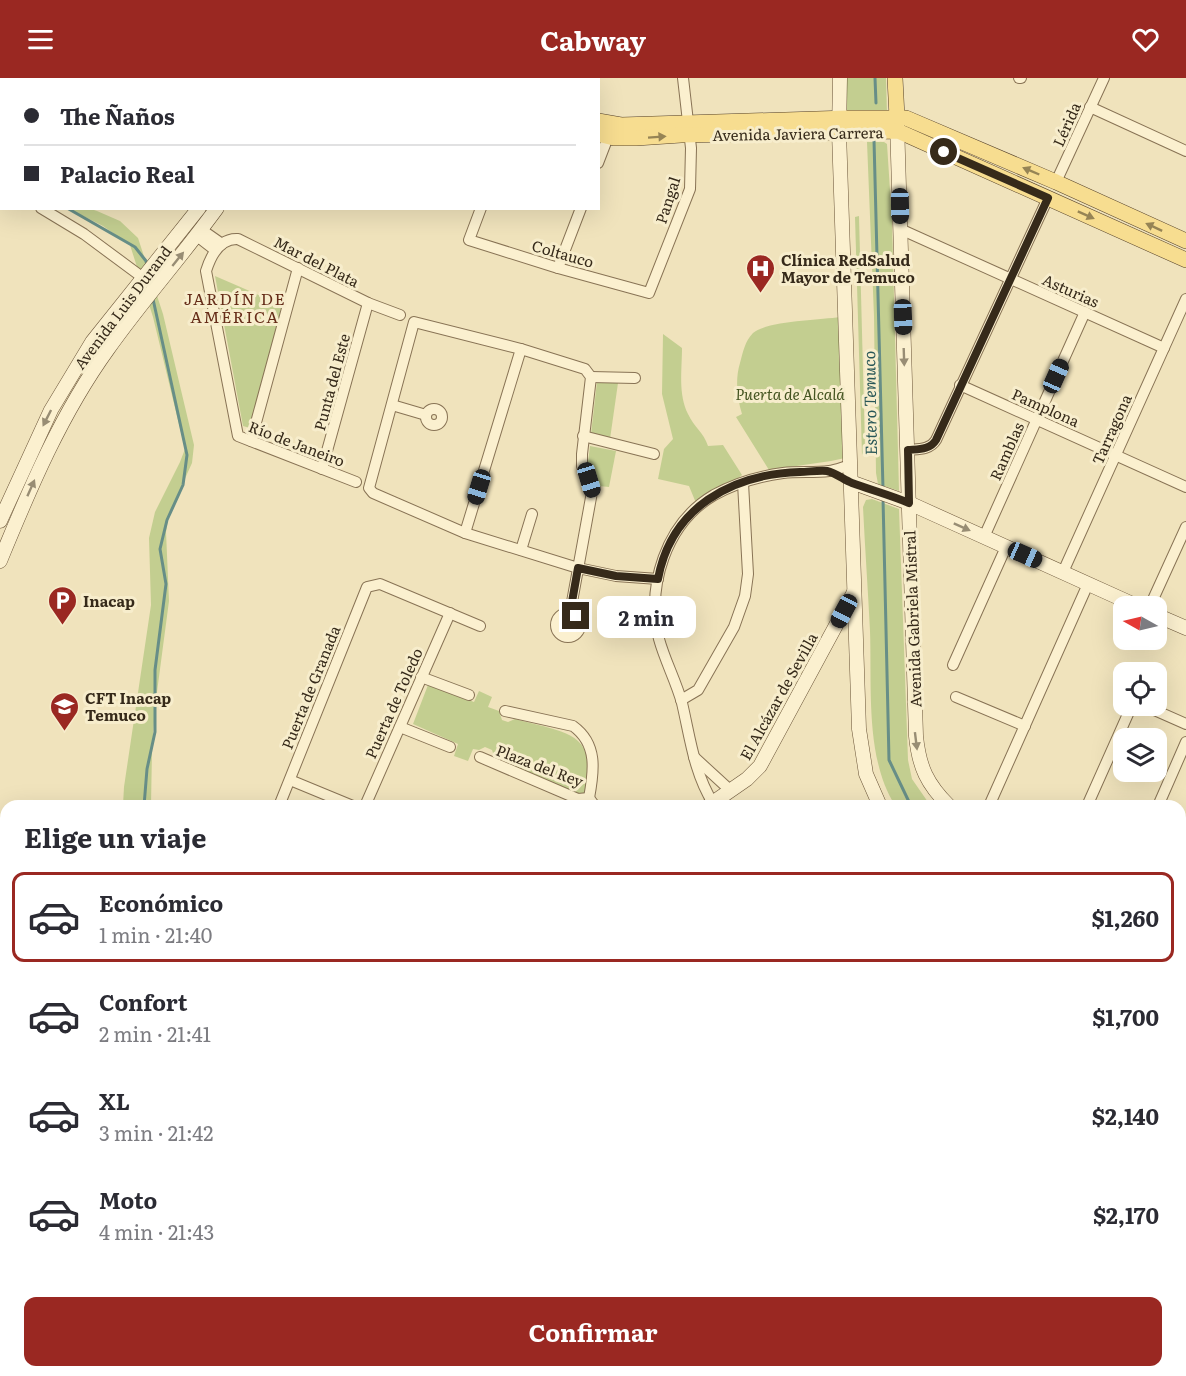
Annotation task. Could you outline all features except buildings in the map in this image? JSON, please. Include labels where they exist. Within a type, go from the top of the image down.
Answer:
[{"type":"main road","name":"Avenida Gabriela Mistral","points":[[895,78],[897,124]]},
{"type":"main road","name":"Avenida Javiera Carrera","points":[[897,124],[906,118],[1186,241]]},
{"type":"main road","name":"Avenida Javiera Carrera","points":[[600,120],[621,125],[688,129],[897,124],[1033,191],[1186,260]]},
{"type":"main road","name":"Avenida Javiera Carrera","points":[[603,136],[636,138],[688,129]]},
{"type":"main road","points":[[1033,191],[1056,182]]},
{"type":"street","name":"Pangal","points":[[649,292],[690,189],[692,162],[682,78]]},
{"type":"street","points":[[840,78],[839,125],[860,744],[866,774],[877,800]]},
{"type":"street","name":"Lérida","points":[[1056,182],[1104,78]]},
{"type":"street","points":[[1090,107],[1186,151]]},
{"type":"street","name":"Avenida Gabriela Mistral","points":[[897,124],[908,450],[903,501],[915,718],[920,763],[934,789],[944,800]]},
{"type":"street","points":[[600,152],[603,136]]},
{"type":"street","points":[[908,450],[933,445],[1048,198]]},
{"type":"street","points":[[44,210],[84,234],[142,277]]},
{"type":"street","name":"Avenida Luis Durand","points":[[0,521],[33,446],[62,391],[92,342],[197,210]]},
{"type":"street","name":"Avenida Luis Durand","points":[[0,561],[36,475],[76,397],[107,350],[216,210]]},
{"type":"street","name":"Coltauco","points":[[480,210],[469,240],[558,268],[649,292]]},
{"type":"street","points":[[558,268],[580,210]]},
{"type":"street","points":[[189,220],[199,233],[218,247]]},
{"type":"street","name":"Asturias","points":[[900,229],[1164,348]]},
{"type":"street","name":"Mar del Plata","points":[[218,247],[231,239],[246,242],[368,303],[400,315]]},
{"type":"street","name":"Río de Janeiro","points":[[218,247],[208,264],[207,277],[238,435],[356,482]]},
{"type":"street","points":[[251,441],[298,268]]},
{"type":"street","name":"Tarragona","points":[[1063,572],[1186,299]]},
{"type":"street","name":"Punta del Este","points":[[322,469],[368,303]]},
{"type":"street","name":"Ramblas","points":[[984,537],[1085,312]]},
{"type":"street","points":[[635,378],[588,373],[521,349],[414,322],[369,488],[373,493],[465,533],[578,568],[616,576],[658,579]]},
{"type":"street","points":[[465,533],[521,349]]},
{"type":"street","points":[[570,613],[592,492],[582,466],[588,373]]},
{"type":"street","name":"Pamplona","points":[[960,385],[1186,487]]},
{"type":"street","points":[[392,405],[426,415]]},
{"type":"street","points":[[583,436],[654,454]]},
{"type":"street","points":[[709,800],[701,780],[681,700],[663,653],[656,625],[655,602],[658,579],[668,546],[686,518],[712,496],[743,483],[780,473],[828,471],[851,465]]},
{"type":"street","points":[[828,471],[903,501],[1115,596]]},
{"type":"street","points":[[681,700],[698,690],[734,627],[744,596],[748,574],[743,483]]},
{"type":"street","points":[[521,550],[532,514]]},
{"type":"street","points":[[0,521],[8,529],[8,542]]},
{"type":"street","points":[[1155,596],[1186,527]]},
{"type":"street","points":[[953,665],[1006,547]]},
{"type":"street","name":"Puerta de Granada","points":[[282,800],[367,587],[380,584],[450,614]]},
{"type":"street","points":[[992,800],[1088,584]]},
{"type":"street","name":"El Alcázar de Sevilla","points":[[717,800],[747,779],[765,758],[855,590]]},
{"type":"street","points":[[450,614],[480,626]]},
{"type":"street","name":"Puerta de Toledo","points":[[368,800],[450,614]]},
{"type":"street","points":[[1167,620],[1186,628]]},
{"type":"street","points":[[421,677],[469,695]]},
{"type":"street","points":[[956,697],[1024,726]]},
{"type":"street","name":"Plaza del Rey","points":[[505,711],[573,726],[585,736],[592,752],[592,800]]},
{"type":"street","points":[[1090,800],[1127,716]]},
{"type":"street","points":[[1167,716],[1186,724]]},
{"type":"street","points":[[400,727],[450,747]]},
{"type":"street","points":[[1161,800],[1186,742]]},
{"type":"street","name":"Plaza del Rey","points":[[480,757],[583,800]]},
{"type":"street","points":[[694,757],[731,791]]},
{"type":"street","points":[[290,780],[338,800]]},
{"type":"green space","points":[[847,78],[886,78],[887,113],[847,113]]},
{"type":"green space","points":[[867,142],[887,144],[892,221],[899,491],[878,484],[876,473],[874,316]]},
{"type":"green space","points":[[71,210],[97,211],[120,221],[138,238],[163,314],[194,445],[192,463],[169,514],[166,532],[169,601],[155,707],[151,800],[123,800],[124,787],[151,605],[149,538],[155,512],[185,449],[153,317],[130,245],[103,226]]},
{"type":"green space","points":[[859,216],[865,448],[862,455],[855,217]]},
{"type":"green space","name":"JARDÍN DE AMÉRICA","points":[[215,276],[282,305],[250,428],[243,426]]},
{"type":"green space","name":"Puerta de Alcalá","points":[[840,317],[845,458],[769,470],[736,417],[742,414],[737,382],[738,369],[746,343],[753,333],[770,326]]},
{"type":"green space","points":[[663,334],[682,348],[682,390],[690,419],[708,446],[723,445],[742,475],[696,503],[689,486],[658,479],[664,449],[673,439],[662,394]]},
{"type":"green space","points":[[597,382],[618,383],[610,439],[591,434]]},
{"type":"green space","points":[[590,446],[616,451],[609,487],[599,486],[588,462]]},
{"type":"green space","points":[[872,499],[899,509],[908,760],[912,779],[927,800],[892,800],[885,787],[874,744],[863,507],[866,500]]},
{"type":"green space","points":[[428,685],[474,702],[479,691],[492,697],[488,707],[499,711],[502,720],[508,722],[515,719],[562,732],[574,738],[582,746],[587,757],[589,772],[586,793],[576,793],[495,759],[492,750],[485,747],[479,750],[473,749],[468,761],[454,756],[458,744],[413,724]]},
{"type":"waterway","name":"Estero Temuco","points":[[875,78],[876,103]]},
{"type":"waterway","name":"Estero Temuco","points":[[874,140],[883,489]]},
{"type":"waterway","points":[[70,210],[135,247],[146,261],[147,266]]},
{"type":"waterway","points":[[144,800],[147,769],[155,732],[155,670],[166,584],[160,549],[167,520],[183,485],[187,455],[153,299]]},
{"type":"waterway","name":"Estero Temuco","points":[[883,498],[889,760],[908,800]]},
{"type":"place","name":"Clínica RedSalud Mayor de Temuco","points":[[760,294]]},
{"type":"place","name":"Inacap","points":[[62,626]]},
{"type":"place","name":"CFT Inacap Temuco","points":[[64,732]]},
{"type":"district","name":"JARDÍN DE AMÉRICA","points":[[235,307]]},
{"type":"route","points":[[576,616],[570,613],[578,568],[616,576],[658,579],[668,546],[686,518],[712,496],[732,486],[780,473],[828,471],[909,503],[908,450],[926,448],[933,445],[936,440],[1048,198],[944,152]]}]
